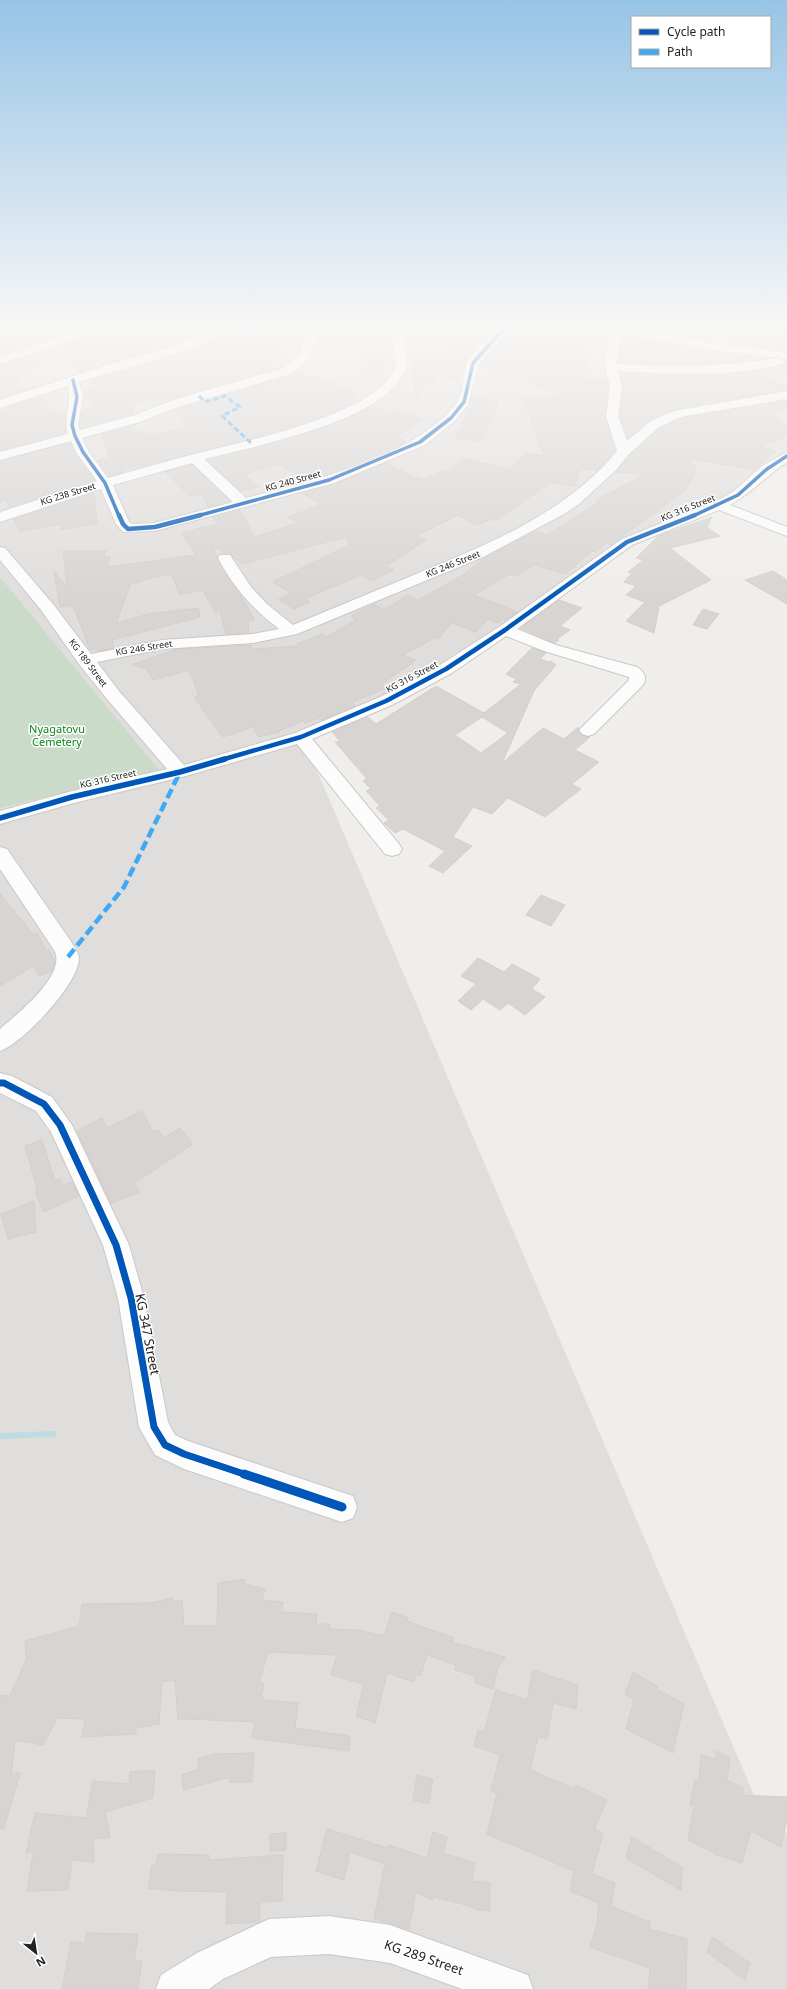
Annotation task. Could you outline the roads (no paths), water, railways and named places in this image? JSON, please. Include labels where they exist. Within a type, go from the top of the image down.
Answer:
[{"type":"street","points":[[73,417],[72,425],[75,436]]},
{"type":"street","points":[[0,456],[142,417]]},
{"type":"street","name":"KG 238 Street","points":[[0,518],[36,504],[105,483],[297,431],[335,417]]},
{"type":"street","name":"KG 240 Street","points":[[75,436],[83,452],[105,483],[122,524],[128,529],[155,527],[329,480],[390,456],[420,442],[452,417]]},
{"type":"street","points":[[612,417],[624,450]]},
{"type":"street","name":"KG 246 Street","points":[[85,660],[131,649],[186,642],[264,638],[291,631],[478,554],[520,533],[574,501],[611,467],[624,450],[655,424],[672,417]]},
{"type":"street","name":"KG 316 Street","points":[[1,817],[72,797],[180,772],[301,737],[408,690],[446,669],[505,630],[627,542],[719,505],[738,495],[767,469],[787,456]]},
{"type":"street","points":[[195,458],[243,503]]},
{"type":"street","points":[[719,505],[787,532]]},
{"type":"street","name":"KG 189 Street","points":[[0,551],[47,607],[85,660],[180,772]]},
{"type":"street","points":[[225,558],[232,572],[249,596],[291,631]]},
{"type":"street","points":[[505,630],[550,648],[619,667],[638,675],[637,681],[588,730]]},
{"type":"street","points":[[301,737],[392,849]]},
{"type":"street","points":[[0,854],[63,946],[68,957],[64,972],[48,997],[28,1018],[0,1042]]},
{"type":"street","name":"KG 347 Street","points":[[0,1083],[4,1083],[44,1104],[60,1125],[116,1245],[131,1298],[154,1428],[164,1445],[184,1454],[342,1507]]},
{"type":"street","name":"KG 289 Street","points":[[176,1989],[210,1966],[268,1938],[329,1935],[390,1944],[514,1989]]},
{"type":"waterway","points":[[0,1436],[53,1434]]},
{"type":"park label","name":"Nyagatovu Cemetery","points":[[57,735]]}]
